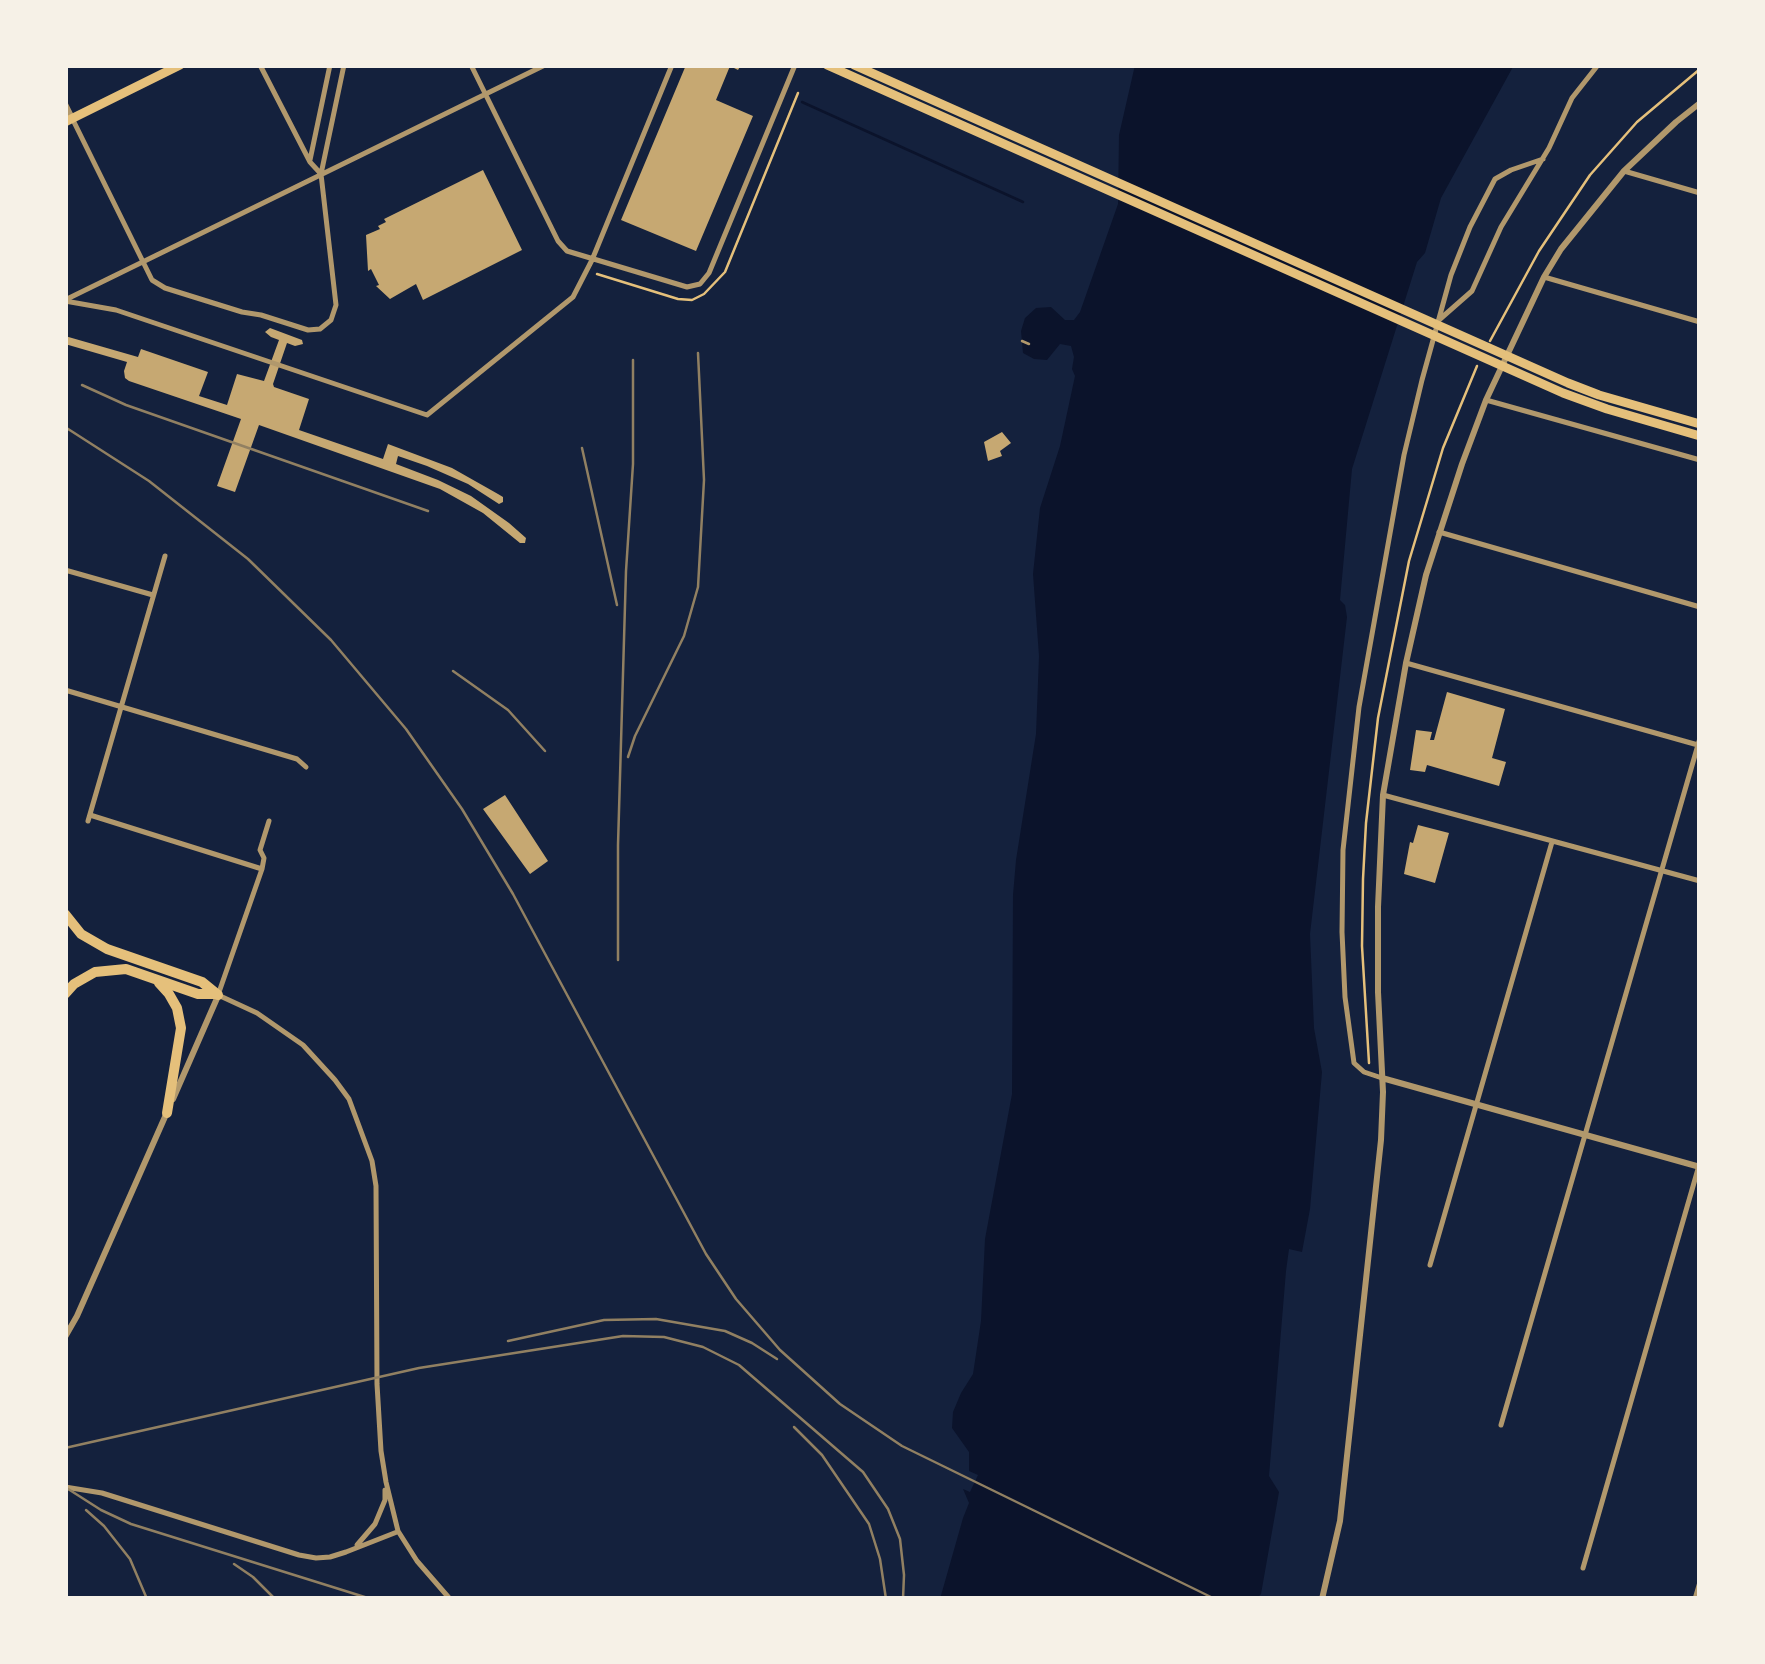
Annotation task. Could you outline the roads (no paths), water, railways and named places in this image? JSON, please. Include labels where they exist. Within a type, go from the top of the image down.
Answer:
[{"type":"highway","points":[[65,914],[82,934],[106,949],[202,982],[218,994]]},
{"type":"highway","points":[[65,994],[84,977],[126,970],[198,994],[218,994]]},
{"type":"highway","points":[[155,979],[178,1008],[182,1028],[167,1113]]},
{"type":"main road","points":[[68,120],[180,65]]},
{"type":"main road","points":[[827,65],[1578,400],[1700,436]]},
{"type":"main road","points":[[854,65],[1584,389],[1700,424]]},
{"type":"street","points":[[260,65],[310,162],[321,174]]},
{"type":"street","points":[[310,162],[330,65]]},
{"type":"street","points":[[65,104],[68,120],[152,280],[165,288],[242,312],[308,330],[320,329],[336,310],[321,174],[344,65]]},
{"type":"street","points":[[470,65],[558,241],[567,251],[687,287],[705,279],[795,65]]},
{"type":"street","points":[[65,300],[545,65]]},
{"type":"street","points":[[65,300],[116,310],[428,415],[573,297],[672,65]]},
{"type":"street","points":[[1436,327],[1446,312],[1472,291],[1501,227],[1578,88],[1598,65]]},
{"type":"street","points":[[1322,1599],[1340,1522],[1381,1140],[1378,907],[1382,795],[1406,663],[1439,532],[1486,400],[1560,249],[1624,171],[1700,103]]},
{"type":"street","points":[[1542,159],[1495,179],[1455,264],[1436,327],[1400,476],[1359,707],[1345,827],[1342,932],[1352,1056],[1358,1069],[1700,1166],[1583,1568]]},
{"type":"street","points":[[1624,171],[1700,193]]},
{"type":"street","points":[[1544,278],[1700,322]]},
{"type":"street","points":[[1486,400],[1700,460]]},
{"type":"street","points":[[1439,532],[1700,607]]},
{"type":"street","points":[[165,556],[89,818],[262,869]]},
{"type":"street","points":[[65,570],[153,595]]},
{"type":"street","points":[[1406,663],[1699,742],[1501,1425]]},
{"type":"street","points":[[65,690],[297,758],[306,767]]},
{"type":"street","points":[[1382,795],[1700,881]]},
{"type":"street","points":[[65,1336],[218,994],[262,869],[264,858],[260,850],[269,821]]},
{"type":"street","points":[[1430,1265],[1552,842]]},
{"type":"street","points":[[218,994],[258,1012],[303,1045],[348,1099],[372,1162],[376,1186],[380,1433],[386,1482],[398,1531],[416,1561],[450,1599]]},
{"type":"street","points":[[346,1552],[360,1543],[375,1524],[386,1482]]},
{"type":"street","points":[[65,1487],[102,1493],[316,1558],[346,1552],[398,1531]]},
{"type":"street","points":[[1695,1599],[1700,1582]]},
{"type":"lane","points":[[1022,341],[1029,344]]},
{"type":"water","points":[[1135,65],[1514,65],[1441,198],[1352,469],[1340,600],[1347,617],[1310,934],[1314,1028],[1322,1072],[1310,1209],[1302,1252],[1289,1249],[1286,1271],[1269,1476],[1279,1492],[1261,1594],[1256,1599],[940,1599],[969,1503],[963,1489],[970,1492],[978,1475],[969,1471],[969,1452],[952,1428],[953,1412],[973,1374],[981,1321],[985,1239],[1012,1094],[1013,895],[1036,734],[1039,656],[1033,574],[1040,508],[1060,446],[1075,376],[1071,346],[1060,344],[1047,360],[1034,359],[1023,353],[1021,331],[1025,318],[1036,308],[1051,307],[1065,320],[1074,320],[1080,312],[1118,204],[1119,135]]},
{"type":"waterway","points":[[802,102],[1023,202]]},
{"type":"railway","points":[[628,757],[684,636],[698,587],[704,480],[698,353]]},
{"type":"railway","points":[[618,960],[633,360]]},
{"type":"railway","points":[[82,385],[126,405],[428,511]]},
{"type":"railway","points":[[65,427],[149,481],[248,559],[331,640],[406,729],[462,809],[513,894],[706,1254],[736,1299],[780,1350],[840,1404],[902,1446],[1215,1599]]},
{"type":"railway","points":[[582,448],[617,605]]},
{"type":"railway","points":[[453,671],[508,710],[545,751]]},
{"type":"railway","points":[[508,1341],[604,1320],[656,1319],[725,1331],[777,1359]]},
{"type":"railway","points":[[65,1448],[419,1368],[623,1336],[664,1337],[703,1347],[739,1365],[863,1472],[888,1509],[900,1539],[903,1599]]},
{"type":"railway","points":[[794,1427],[822,1455],[869,1524],[886,1599]]},
{"type":"railway","points":[[65,1487],[131,1524],[371,1599]]},
{"type":"railway","points":[[86,1510],[130,1559],[147,1599]]},
{"type":"railway","points":[[234,1564],[275,1599]]}]
